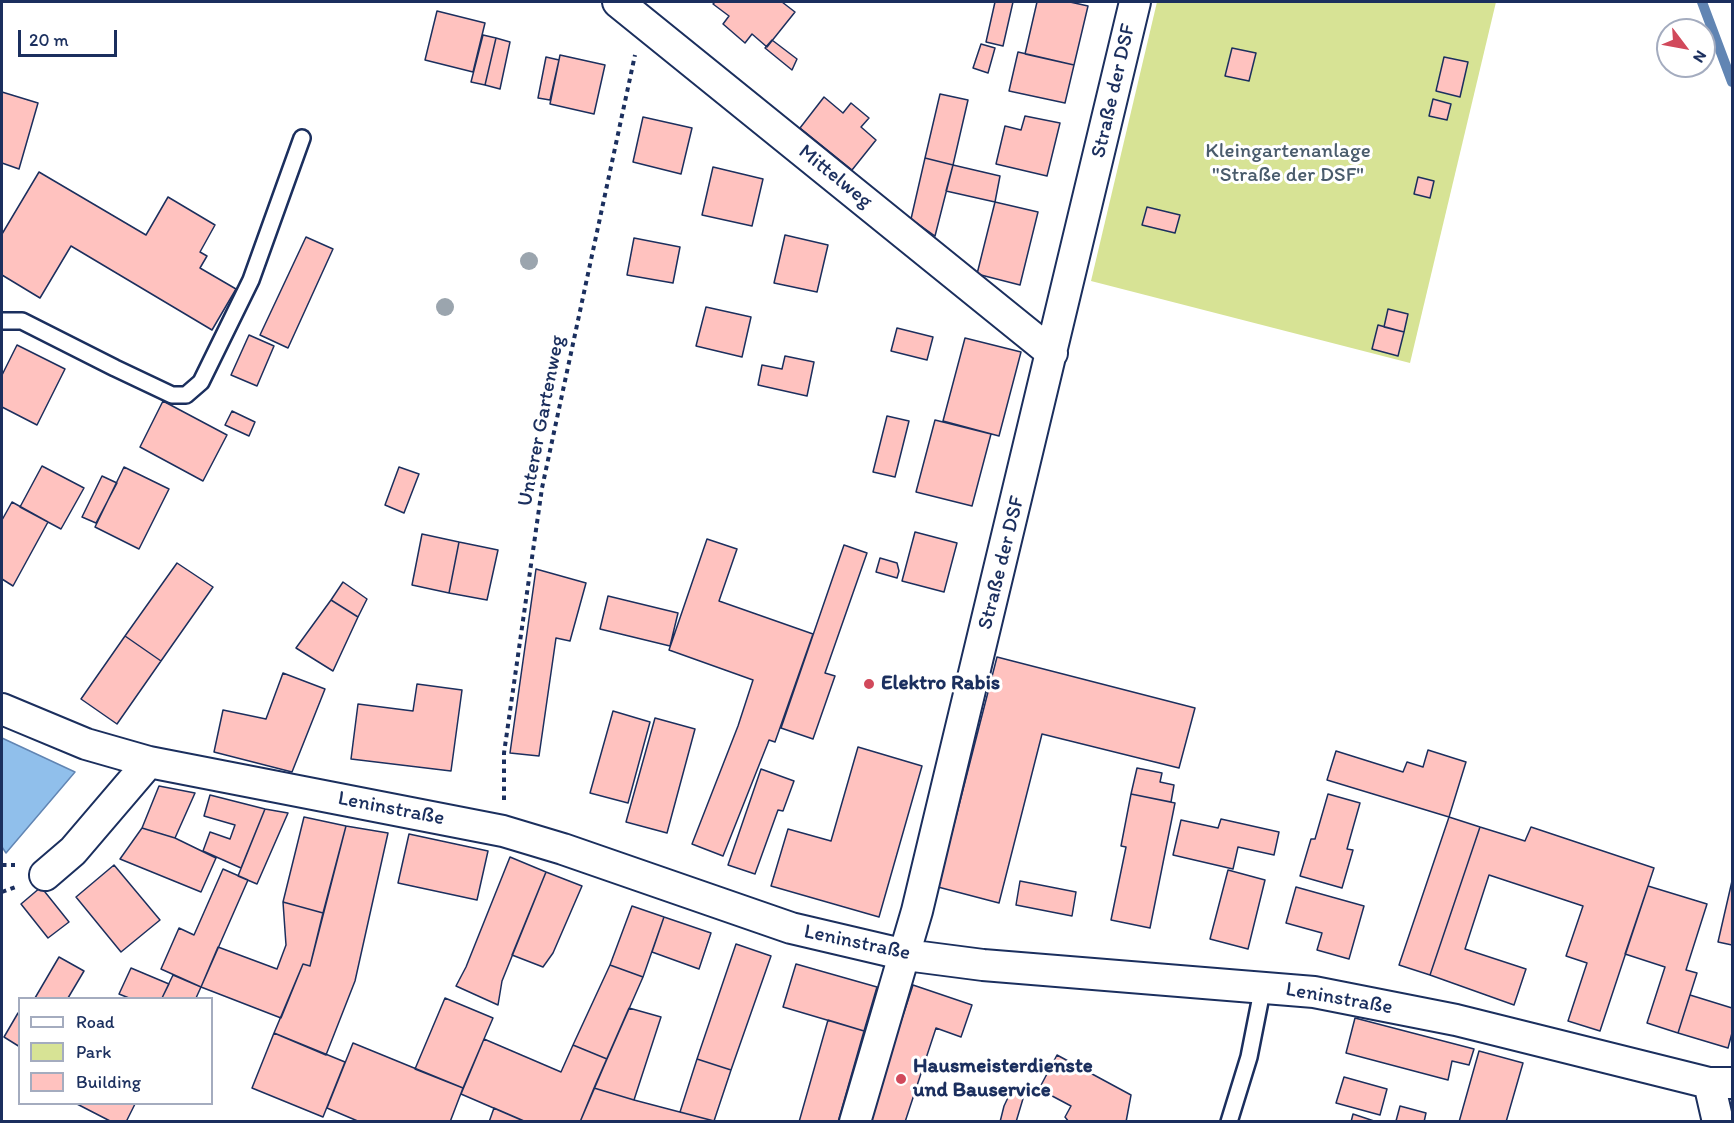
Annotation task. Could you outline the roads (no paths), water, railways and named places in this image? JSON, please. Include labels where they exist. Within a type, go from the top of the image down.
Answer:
[{"type":"street","name":"Mittelweg","points":[[618,2],[1052,353]]},
{"type":"street","name":"Straße der DSF","points":[[855,1122],[906,955],[1135,2]]},
{"type":"street","name":"Leninstraße","points":[[2,709],[86,744],[149,762],[503,831],[563,849],[791,928],[906,955],[983,965],[1263,986],[1314,992],[1456,1020],[1721,1083]]},
{"type":"street","points":[[45,875],[73,851],[149,762]]},
{"type":"street","points":[[1718,1122],[1721,1083]]},
{"type":"lane","points":[[2,321],[22,321],[172,395],[186,395],[201,382],[251,280],[302,138]]},
{"type":"lane","points":[[1229,1122],[1249,1057],[1263,986]]},
{"type":"water","points":[[2,738],[75,772],[6,853],[2,847]]},
{"type":"waterway","points":[[1702,2],[1732,82]]},
{"type":"place","name":"Elektro Rabis","points":[[869,684]]},
{"type":"place","name":"Hausmeisterdienste und Bauservice","points":[[901,1079]]},
{"type":"park label","name":"Kleingartenanlage \"Straße der DSF\"","points":[[1288,164]]}]
